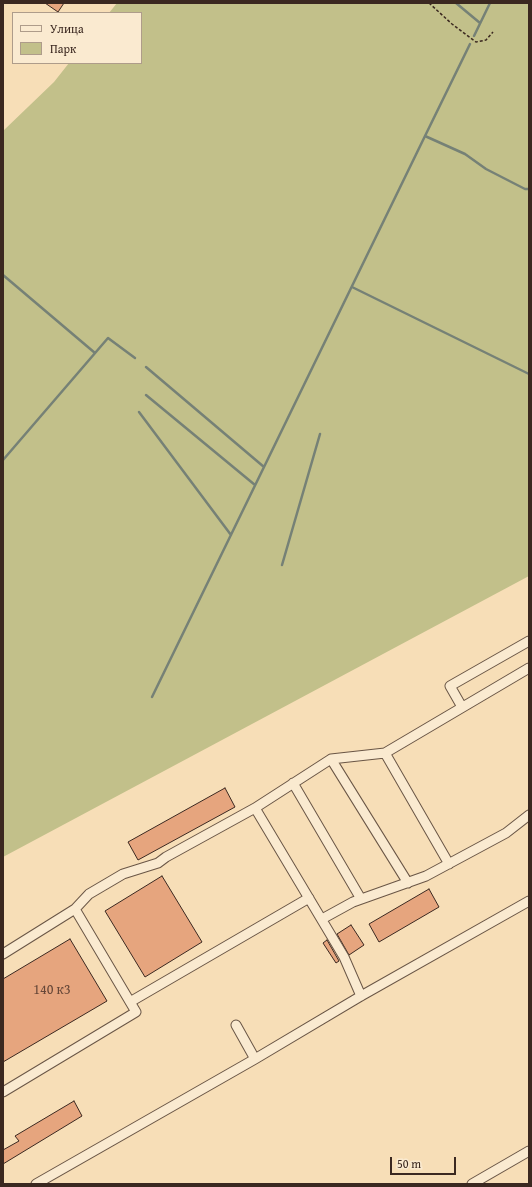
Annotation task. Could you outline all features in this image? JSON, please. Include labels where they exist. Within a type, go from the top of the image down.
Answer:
[{"type":"lane","points":[[462,707],[450,686],[529,641]]},
{"type":"lane","points":[[3,954],[75,909],[89,894],[123,874],[158,863],[166,857],[255,808],[331,759],[385,753],[529,668]]},
{"type":"lane","points":[[385,753],[449,864]]},
{"type":"lane","points":[[331,759],[408,883]]},
{"type":"lane","points":[[292,783],[361,899]]},
{"type":"lane","points":[[255,808],[344,957],[361,996]]},
{"type":"lane","points":[[322,919],[353,902],[426,876],[506,833],[529,815]]},
{"type":"lane","points":[[130,1002],[309,898]]},
{"type":"lane","points":[[36,1184],[255,1059],[361,996],[529,901]]},
{"type":"lane","points":[[3,1092],[136,1012],[75,909]]},
{"type":"lane","points":[[236,1025],[255,1059]]},
{"type":"lane","points":[[472,1184],[529,1151]]},
{"type":"path","points":[[429,3],[452,24],[476,42],[486,40],[493,32]]},
{"type":"green space","points":[[117,3],[529,3],[529,576],[3,857],[3,131],[54,82],[68,64],[142,64],[142,12],[110,12]]},
{"type":"building","points":[[45,3],[64,3],[58,12]]},
{"type":"building","points":[[225,788],[235,807],[138,860],[128,842]]},
{"type":"building","points":[[162,876],[202,942],[145,977],[105,911]]},
{"type":"building","points":[[429,889],[439,907],[379,942],[369,924]]},
{"type":"building","points":[[351,925],[364,945],[349,955],[337,934]]},
{"type":"building","points":[[70,939],[107,1001],[3,1062],[3,979]]},
{"type":"building","points":[[327,940],[339,961],[336,963],[323,943]]},
{"type":"building","points":[[74,1101],[82,1116],[3,1164],[3,1150],[19,1141],[15,1136]]},
{"type":"waterway","points":[[456,3],[480,23]]},
{"type":"waterway","points":[[474,36],[490,3]]},
{"type":"waterway","points":[[470,44],[425,136],[465,154],[486,169],[525,189],[529,189]]},
{"type":"waterway","points":[[146,367],[264,467],[425,136]]},
{"type":"waterway","points":[[3,275],[95,353]]},
{"type":"waterway","points":[[352,287],[529,374]]},
{"type":"waterway","points":[[3,460],[108,338],[135,358]]},
{"type":"waterway","points":[[146,395],[255,485]]},
{"type":"waterway","points":[[139,412],[231,535]]},
{"type":"waterway","points":[[282,565],[320,434]]},
{"type":"waterway","points":[[152,697],[264,467]]}]
